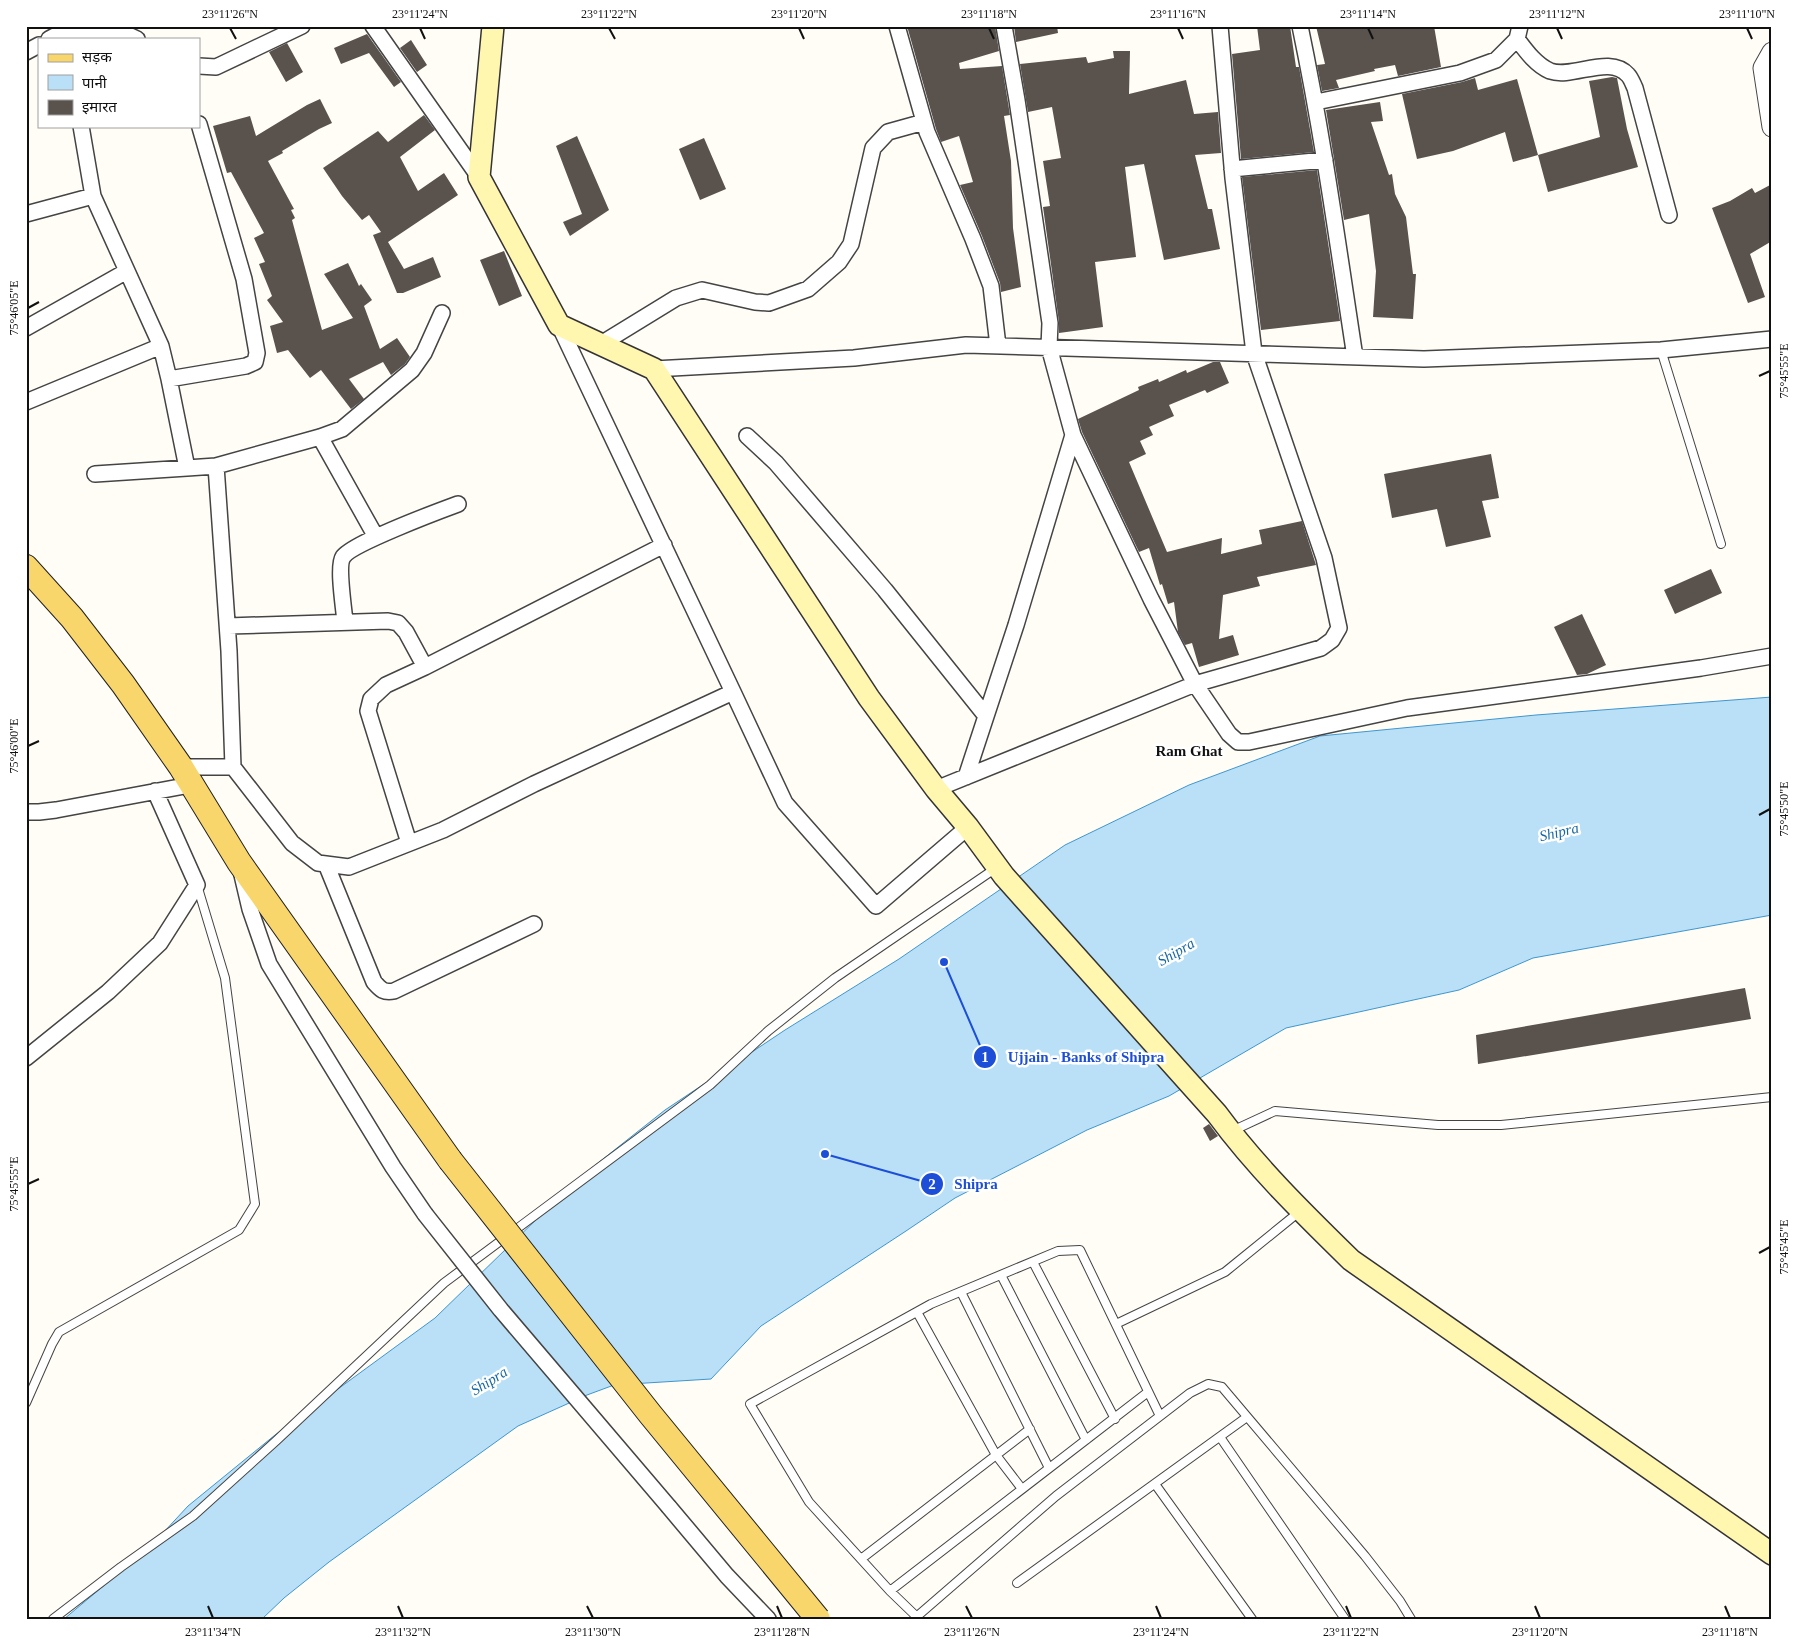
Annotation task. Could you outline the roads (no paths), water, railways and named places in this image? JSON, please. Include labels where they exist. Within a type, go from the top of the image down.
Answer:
[{"type":"main road","points":[[493,26],[478,177],[559,325],[654,369],[869,698],[936,789],[1001,871],[1300,1210],[1351,1260],[1772,1554]]},
{"type":"main road","points":[[26,567],[72,618],[123,684],[185,776],[238,862],[450,1160],[644,1406],[818,1619]]},
{"type":"street","points":[[200,66],[216,67],[302,26]]},
{"type":"street","points":[[373,26],[478,177]]},
{"type":"street","points":[[897,26],[927,132],[991,286],[998,346]]},
{"type":"street","points":[[1004,26],[1019,110],[1050,323],[1049,348],[1073,435],[1151,599],[1195,684],[1229,734],[1238,742],[1249,742],[1407,708],[1701,668],[1772,656]]},
{"type":"street","points":[[936,789],[1195,684],[1321,648],[1332,640],[1339,628],[1324,558],[1254,353],[1232,169],[1220,26]]},
{"type":"street","points":[[1300,26],[1326,160],[1355,357]]},
{"type":"street","points":[[60,34],[98,30],[124,32],[134,38]]},
{"type":"street","points":[[1316,102],[1460,73],[1496,60],[1518,33],[1536,62],[1550,70],[1560,73],[1609,66],[1620,68],[1628,75],[1635,88],[1670,215]]},
{"type":"street","points":[[26,52],[38,46]]},
{"type":"street","points":[[1772,52],[1763,68],[1772,127]]},
{"type":"street","points":[[601,344],[676,298],[702,290],[755,302],[770,303],[808,289],[839,262],[851,244],[873,148],[888,132],[924,122]]},
{"type":"street","points":[[169,379],[246,366],[254,362],[257,353],[244,279],[200,127]]},
{"type":"street","points":[[81,128],[93,196],[161,346],[187,468]]},
{"type":"street","points":[[1232,169],[1326,160]]},
{"type":"street","points":[[26,214],[93,196]]},
{"type":"street","points":[[26,328],[127,271]]},
{"type":"street","points":[[95,474],[216,466],[342,429],[352,423],[412,370],[424,352],[442,313]]},
{"type":"street","points":[[559,325],[785,803],[876,906],[968,827]]},
{"type":"street","points":[[654,369],[854,358],[966,345],[1424,359],[1661,350],[1772,339]]},
{"type":"street","points":[[26,402],[161,346]]},
{"type":"street","points":[[966,777],[1016,625],[1073,435]]},
{"type":"street","points":[[747,436],[776,463],[885,590],[986,716]]},
{"type":"street","points":[[320,437],[376,537]]},
{"type":"street","points":[[216,466],[228,626],[233,767],[292,843],[318,864],[349,868],[443,830],[534,784],[733,692]]},
{"type":"street","points":[[346,622],[340,567],[342,557],[349,551],[376,537],[458,504]]},
{"type":"street","points":[[409,843],[368,711],[371,699],[386,685],[426,667],[664,545]]},
{"type":"street","points":[[228,626],[388,621],[398,623],[406,632],[426,667]]},
{"type":"street","points":[[26,812],[56,810],[155,791],[185,776],[233,767]]},
{"type":"street","points":[[26,1058],[108,992],[160,943],[197,885],[155,791]]},
{"type":"street","points":[[238,862],[250,909],[269,964],[393,1168],[425,1214],[501,1310],[727,1576],[768,1619]]},
{"type":"street","points":[[326,864],[374,982],[381,990],[387,992],[394,991],[534,924]]},
{"type":"lane","points":[[1661,350],[1721,544]]},
{"type":"lane","points":[[53,1619],[192,1516],[277,1440],[444,1283],[710,1085],[768,1031],[835,978],[1001,871]]},
{"type":"lane","points":[[26,1403],[59,1332],[239,1230],[256,1204],[225,978],[197,885]]},
{"type":"lane","points":[[1230,1132],[1275,1111],[1438,1125],[1501,1125],[1772,1097]]},
{"type":"lane","points":[[1116,1324],[1225,1272],[1300,1210]]},
{"type":"lane","points":[[1160,1416],[1080,1250],[1058,1251],[917,1312],[750,1404],[809,1502],[915,1618],[1056,1496],[1190,1393],[1208,1384],[1222,1387],[1365,1556],[1400,1601],[1411,1619]]},
{"type":"lane","points":[[1033,1262],[1114,1419]]},
{"type":"lane","points":[[1001,1275],[1086,1440]]},
{"type":"lane","points":[[961,1292],[1050,1468]]},
{"type":"lane","points":[[917,1312],[996,1454],[1022,1489]]},
{"type":"lane","points":[[890,1591],[1148,1392]]},
{"type":"lane","points":[[1017,1583],[1247,1417]]},
{"type":"lane","points":[[861,1559],[1030,1429]]},
{"type":"lane","points":[[1220,1437],[1345,1619]]},
{"type":"lane","points":[[1154,1484],[1252,1619]]},
{"type":"water","name":"Shipra","points":[[1772,697],[1772,915],[1533,958],[1459,990],[1286,1028],[1169,1096],[1087,1130],[955,1198],[761,1326],[711,1379],[614,1385],[518,1426],[329,1562],[284,1598],[262,1619],[64,1619],[150,1547],[188,1506],[275,1435],[435,1318],[579,1178],[665,1110],[785,1030],[899,959],[1065,845],[1189,785],[1320,736],[1536,715]]},
{"type":"place","name":"Ujjain - Banks of Shipra","points":[[944,962]]},
{"type":"place","name":"Shipra","points":[[825,1154]]},
{"type":"district","name":"Ram Ghat","points":[[1189,751]]}]
